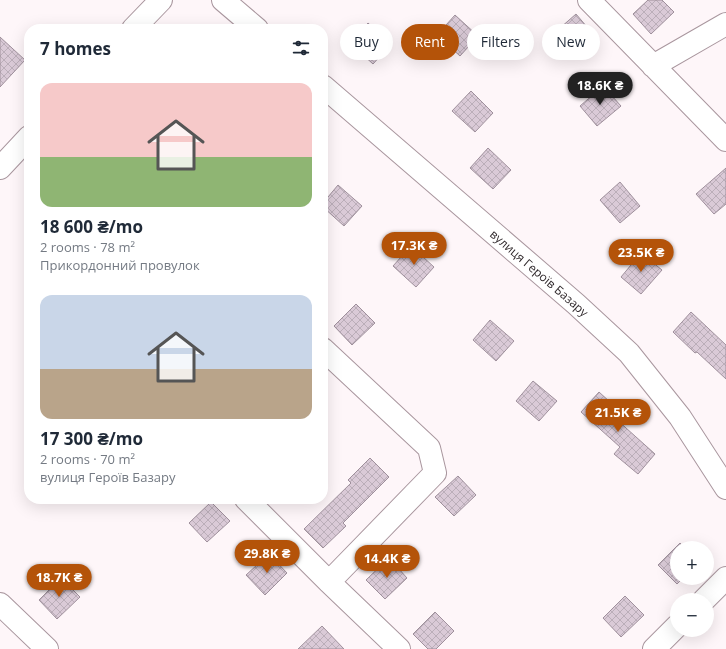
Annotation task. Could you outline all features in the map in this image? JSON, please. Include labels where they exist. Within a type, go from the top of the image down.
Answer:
[{"type":"street","points":[[137,24],[161,0]]},
{"type":"street","points":[[223,0],[251,24]]},
{"type":"street","points":[[589,0],[726,140]]},
{"type":"street","points":[[653,66],[726,24]]},
{"type":"street","name":"вулиця Героїв Базару","points":[[328,90],[576,304],[629,353],[680,417],[726,488]]},
{"type":"street","points":[[0,168],[24,142]]},
{"type":"street","points":[[328,353],[429,448],[435,473],[329,582]]},
{"type":"street","points":[[251,504],[399,649]]},
{"type":"street","points":[[711,593],[726,578]]},
{"type":"street","points":[[0,604],[47,649]]},
{"type":"street","points":[[654,649],[670,633]]},
{"type":"building","points":[[648,0],[662,0],[674,12],[651,34],[633,14]]},
{"type":"building","points":[[576,14],[584,24],[565,24]]},
{"type":"building","points":[[455,15],[467,26],[467,48],[460,56],[459,24],[447,24]]},
{"type":"building","points":[[0,37],[24,59],[24,61],[0,87]]},
{"type":"building","points":[[369,60],[377,60],[373,64]]},
{"type":"building","points":[[603,86],[621,106],[597,126],[580,106]]},
{"type":"building","points":[[471,91],[493,113],[475,132],[452,111]]},
{"type":"building","points":[[488,148],[511,170],[493,189],[470,168]]},
{"type":"building","points":[[726,168],[726,204],[714,214],[696,194]]},
{"type":"building","points":[[620,182],[640,206],[620,223],[600,200]]},
{"type":"building","points":[[338,185],[362,206],[344,226],[328,212],[328,197]]},
{"type":"building","points":[[411,246],[434,267],[416,287],[393,266]]},
{"type":"building","points":[[641,253],[662,270],[641,294],[621,277]]},
{"type":"building","points":[[356,304],[375,323],[352,345],[334,326]]},
{"type":"building","points":[[691,312],[726,345],[726,379],[673,332]]},
{"type":"building","points":[[490,320],[514,341],[496,361],[473,340]]},
{"type":"building","points":[[533,381],[557,401],[539,421],[516,401]]},
{"type":"building","points":[[599,392],[622,413],[616,419],[655,454],[638,474],[614,454],[620,447],[581,412]]},
{"type":"building","points":[[370,458],[389,477],[343,523],[346,526],[323,548],[304,529],[351,483],[348,480]]},
{"type":"building","points":[[458,476],[476,495],[454,516],[435,497]]},
{"type":"building","points":[[209,504],[213,504],[230,521],[207,542],[189,523]]},
{"type":"building","points":[[670,553],[670,577],[658,565]]},
{"type":"building","points":[[269,554],[287,573],[265,595],[246,575]]},
{"type":"building","points":[[389,558],[407,578],[385,599],[366,580]]},
{"type":"building","points":[[61,578],[80,597],[57,619],[39,600]]},
{"type":"building","points":[[625,596],[644,615],[621,637],[603,618]]},
{"type":"building","points":[[435,612],[454,631],[436,649],[428,649],[413,634]]},
{"type":"building","points":[[322,626],[344,649],[298,649]]}]
